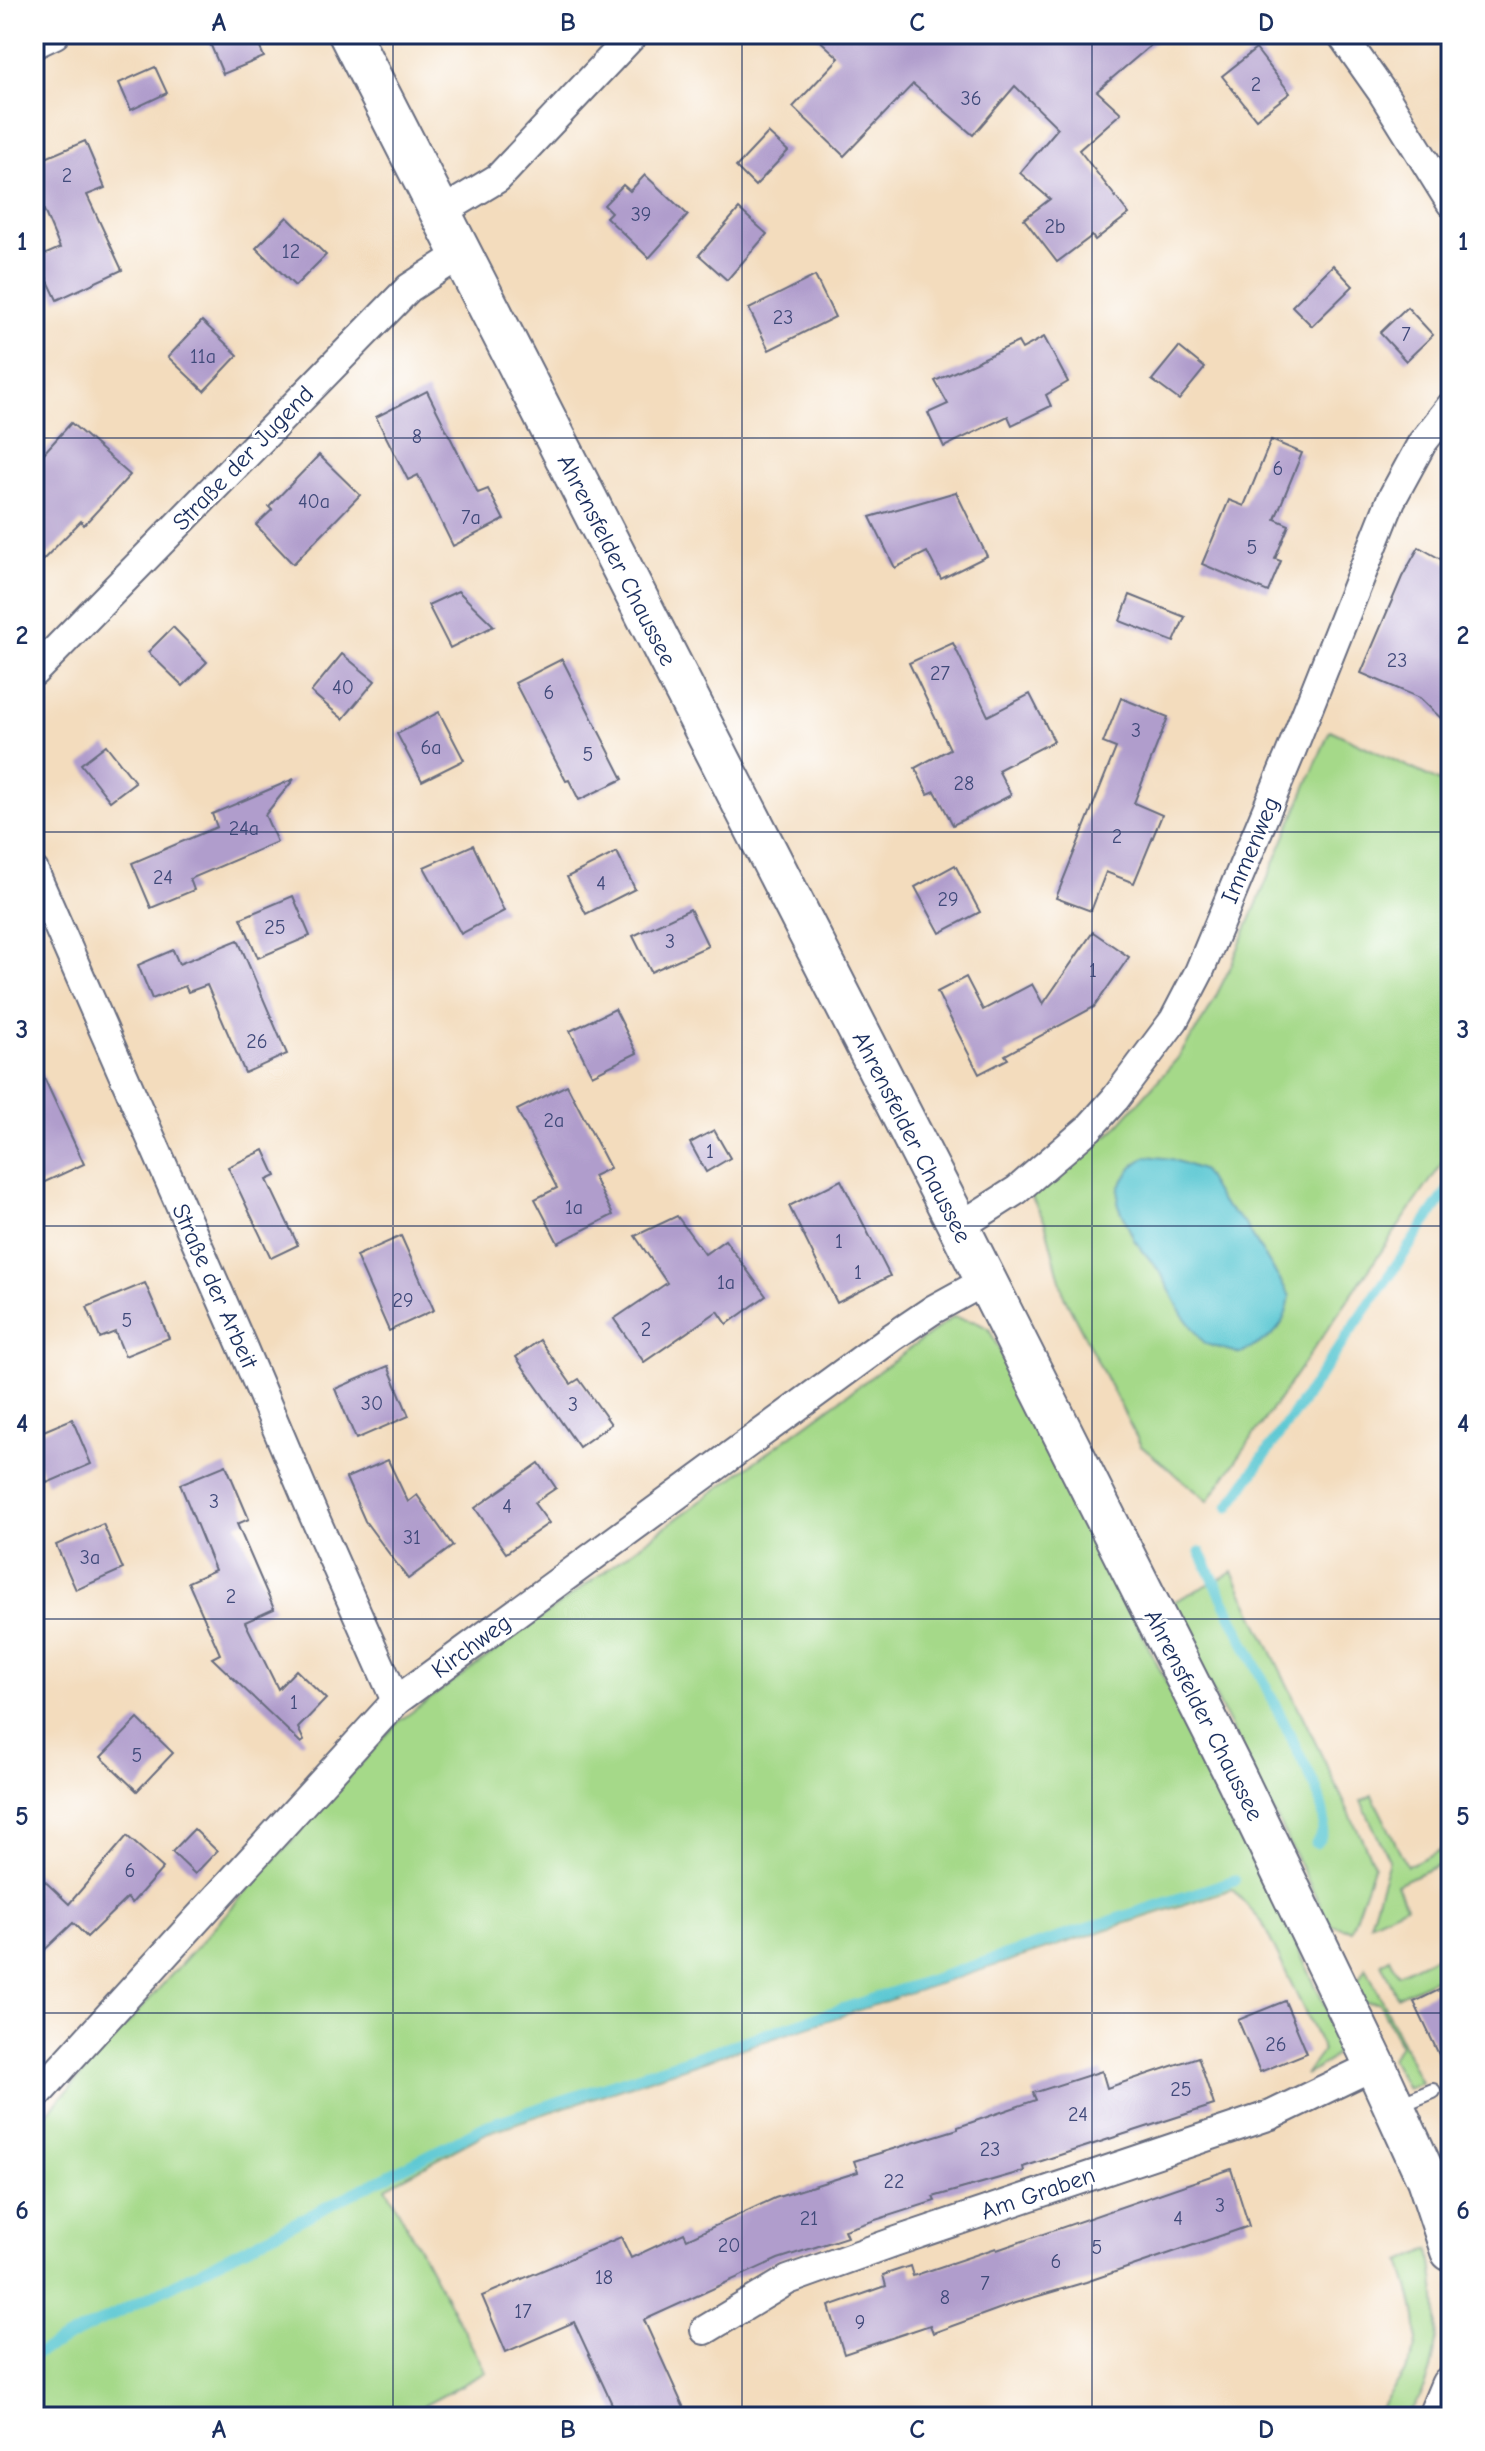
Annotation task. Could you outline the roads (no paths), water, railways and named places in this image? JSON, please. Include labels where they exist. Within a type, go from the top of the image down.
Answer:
[{"type":"main road","name":"Ahrensfelder Chaussee","points":[[349,34],[959,1227],[1234,1773],[1427,2179],[1451,2251]]},
{"type":"main road","points":[[1438,2417],[1451,2386]]},
{"type":"street","points":[[34,44],[55,34]]},
{"type":"street","points":[[440,213],[498,178],[634,34]]},
{"type":"street","points":[[1341,34],[1382,92],[1451,203]]},
{"type":"street","name":"Straße der Jugend","points":[[34,672],[409,288],[461,254]]},
{"type":"street","name":"Immenweg","points":[[959,1227],[1017,1190],[1089,1128],[1124,1089],[1174,1020],[1199,972],[1290,754],[1391,500],[1422,443],[1451,406]]},
{"type":"street","name":"Straße der Arbeit","points":[[34,871],[396,1701]]},
{"type":"street","name":"Kirchweg","points":[[34,2098],[396,1701],[891,1338],[934,1309],[985,1281]]},
{"type":"street","name":"Am Graben","points":[[705,2330],[788,2280],[1271,2115],[1375,2065]]},
{"type":"lane","points":[[1394,2107],[1433,2091]]},
{"type":"water","points":[[1147,1156],[1171,1159],[1202,1170],[1221,1202],[1244,1223],[1290,1296],[1284,1319],[1275,1332],[1241,1354],[1205,1344],[1182,1314],[1161,1273],[1134,1240],[1118,1203],[1119,1188],[1132,1167]]},
{"type":"waterway","points":[[1229,1507],[1451,1186]]},
{"type":"waterway","points":[[1200,1552],[1317,1790],[1324,1824],[1316,1843]]},
{"type":"waterway","points":[[34,2355],[488,2125],[1235,1880]]}]
